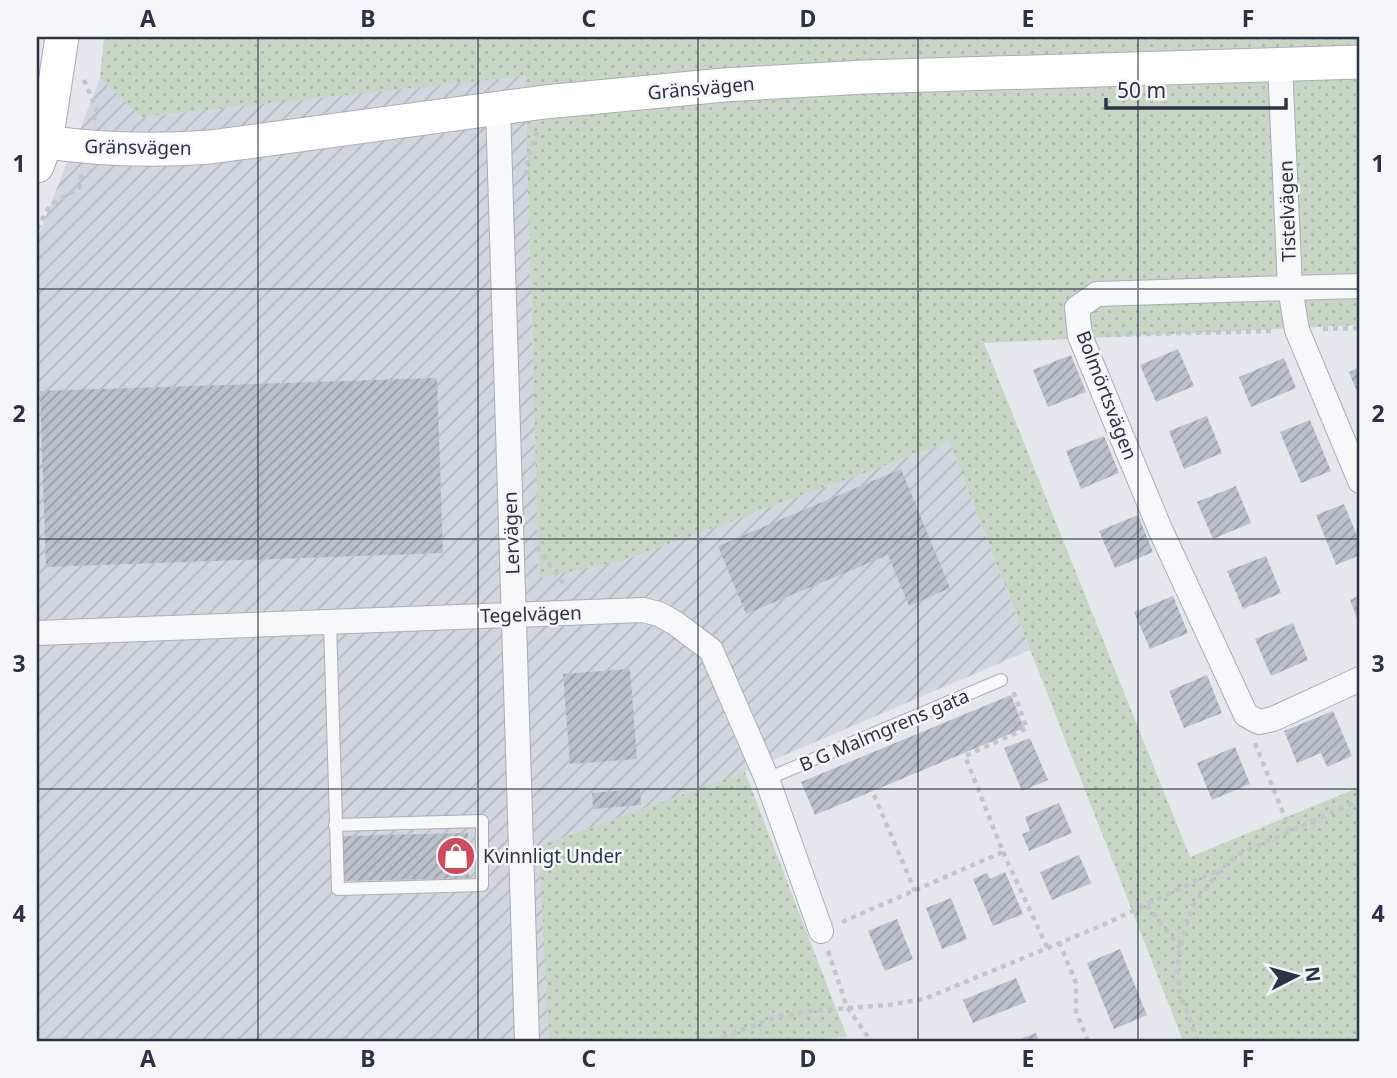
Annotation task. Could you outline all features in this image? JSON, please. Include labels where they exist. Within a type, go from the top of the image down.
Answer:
[{"type":"street","points":[[41,154],[62,37]]},
{"type":"street","name":"Gränsvägen","points":[[41,154],[87,148],[210,148],[545,102],[724,85],[864,77],[1360,62]]},
{"type":"street","name":"Tistelvägen","points":[[1280,64],[1290,288],[1360,286]]},
{"type":"street","name":"Lervägen","points":[[498,108],[527,1041]]},
{"type":"street","points":[[1290,288],[1297,330],[1360,481]]},
{"type":"street","name":"Bolmörtsvägen","points":[[1258,722],[1246,715],[1160,529],[1080,336],[1077,308],[1097,294],[1290,288]]},
{"type":"street","name":"Tegelvägen","points":[[37,632],[571,613],[643,611],[659,614],[711,650],[767,779],[821,931]]},
{"type":"street","points":[[1258,722],[1273,719],[1360,679]]},
{"type":"lane","points":[[330,622],[335,825],[338,890],[482,885],[482,821],[335,825]]},
{"type":"lane","name":"B G Malmgrens gata","points":[[767,779],[1001,680]]},
{"type":"path","points":[[525,186],[528,158],[542,121],[545,102]]},
{"type":"path","points":[[1080,336],[1360,328]]},
{"type":"path","points":[[537,537],[537,550],[568,588],[571,613]]},
{"type":"path","points":[[1001,680],[1011,688],[1027,728],[965,756],[1003,852],[1047,947]]},
{"type":"path","points":[[1258,722],[1253,739],[1290,830]]},
{"type":"path","points":[[874,794],[915,891]]},
{"type":"path","points":[[1198,1041],[1180,994],[1177,974],[1180,948],[1194,905],[1221,869],[1239,854],[1360,800]]},
{"type":"path","points":[[871,1041],[847,1007],[821,931],[1003,852]]},
{"type":"path","points":[[713,1041],[777,1017],[923,999],[1147,905],[1221,869]]},
{"type":"path","points":[[1147,905],[1180,948]]},
{"type":"path","points":[[1059,942],[1076,982],[1076,1012],[1088,1041]]},
{"type":"shaded area","points":[[525,75],[539,577],[622,561],[949,442],[1030,650],[745,772],[540,846],[549,1041],[37,1041],[37,239],[100,78],[142,117]]},
{"type":"green space","points":[[104,37],[1360,37],[1360,325],[984,343],[1190,857],[1360,787],[1360,1041],[1183,1041],[949,442],[622,561],[539,578],[525,76],[141,117],[100,78]]},
{"type":"green space","points":[[745,772],[847,1037],[811,1041],[549,1041],[539,846]]},
{"type":"building","points":[[1178,349],[1194,386],[1156,402],[1140,365]]},
{"type":"building","points":[[1071,355],[1086,392],[1048,407],[1033,370]]},
{"type":"building","points":[[1284,358],[1296,388],[1251,407],[1239,377]]},
{"type":"building","points":[[1360,367],[1360,399],[1349,372]]},
{"type":"building","points":[[437,378],[443,553],[46,567],[40,391]]},
{"type":"building","points":[[1207,416],[1222,453],[1184,469],[1169,431]]},
{"type":"building","points":[[1310,420],[1331,471],[1301,483],[1280,432]]},
{"type":"building","points":[[1104,436],[1119,473],[1081,489],[1066,451]]},
{"type":"building","points":[[901,469],[950,588],[909,606],[888,555],[746,614],[718,546]]},
{"type":"building","points":[[1236,486],[1251,523],[1213,539],[1197,502]]},
{"type":"building","points":[[1344,504],[1360,543],[1360,555],[1336,565],[1316,515]]},
{"type":"building","points":[[1138,515],[1153,552],[1115,568],[1099,531]]},
{"type":"building","points":[[1266,556],[1281,593],[1243,609],[1227,571]]},
{"type":"building","points":[[1360,595],[1360,626],[1350,600]]},
{"type":"building","points":[[1173,596],[1188,633],[1150,649],[1134,612]]},
{"type":"building","points":[[1293,623],[1308,660],[1271,676],[1255,639]]},
{"type":"building","points":[[630,669],[637,759],[570,764],[563,674]]},
{"type":"building","points":[[1207,675],[1222,713],[1184,728],[1169,691]]},
{"type":"building","points":[[1011,695],[1024,728],[815,815],[801,782]]},
{"type":"building","points":[[1333,711],[1352,756],[1327,767],[1321,753],[1297,763],[1284,731]]},
{"type":"building","points":[[1030,738],[1048,780],[1022,791],[1004,748]]},
{"type":"building","points":[[1235,747],[1250,784],[1212,800],[1197,763]]},
{"type":"building","points":[[640,789],[641,805],[593,809],[592,793]]},
{"type":"building","points":[[1059,803],[1072,833],[1029,851],[1022,834],[1030,831],[1025,817]]},
{"type":"building","points":[[468,833],[469,878],[344,881],[343,836]]},
{"type":"building","points":[[1079,855],[1091,883],[1052,900],[1040,872]]},
{"type":"building","points":[[1005,872],[1023,914],[993,926],[973,879],[987,873],[990,879]]},
{"type":"building","points":[[951,898],[967,939],[942,949],[926,908]]},
{"type":"building","points":[[897,919],[913,959],[885,971],[868,931]]},
{"type":"building","points":[[1120,949],[1147,1015],[1114,1029],[1087,963]]},
{"type":"building","points":[[1016,978],[1026,1002],[973,1023],[963,1000]]},
{"type":"building","points":[[1036,1033],[1039,1041],[1015,1041]]},
{"type":"place","name":"Kvinnligt Under","points":[[456,856]]}]
